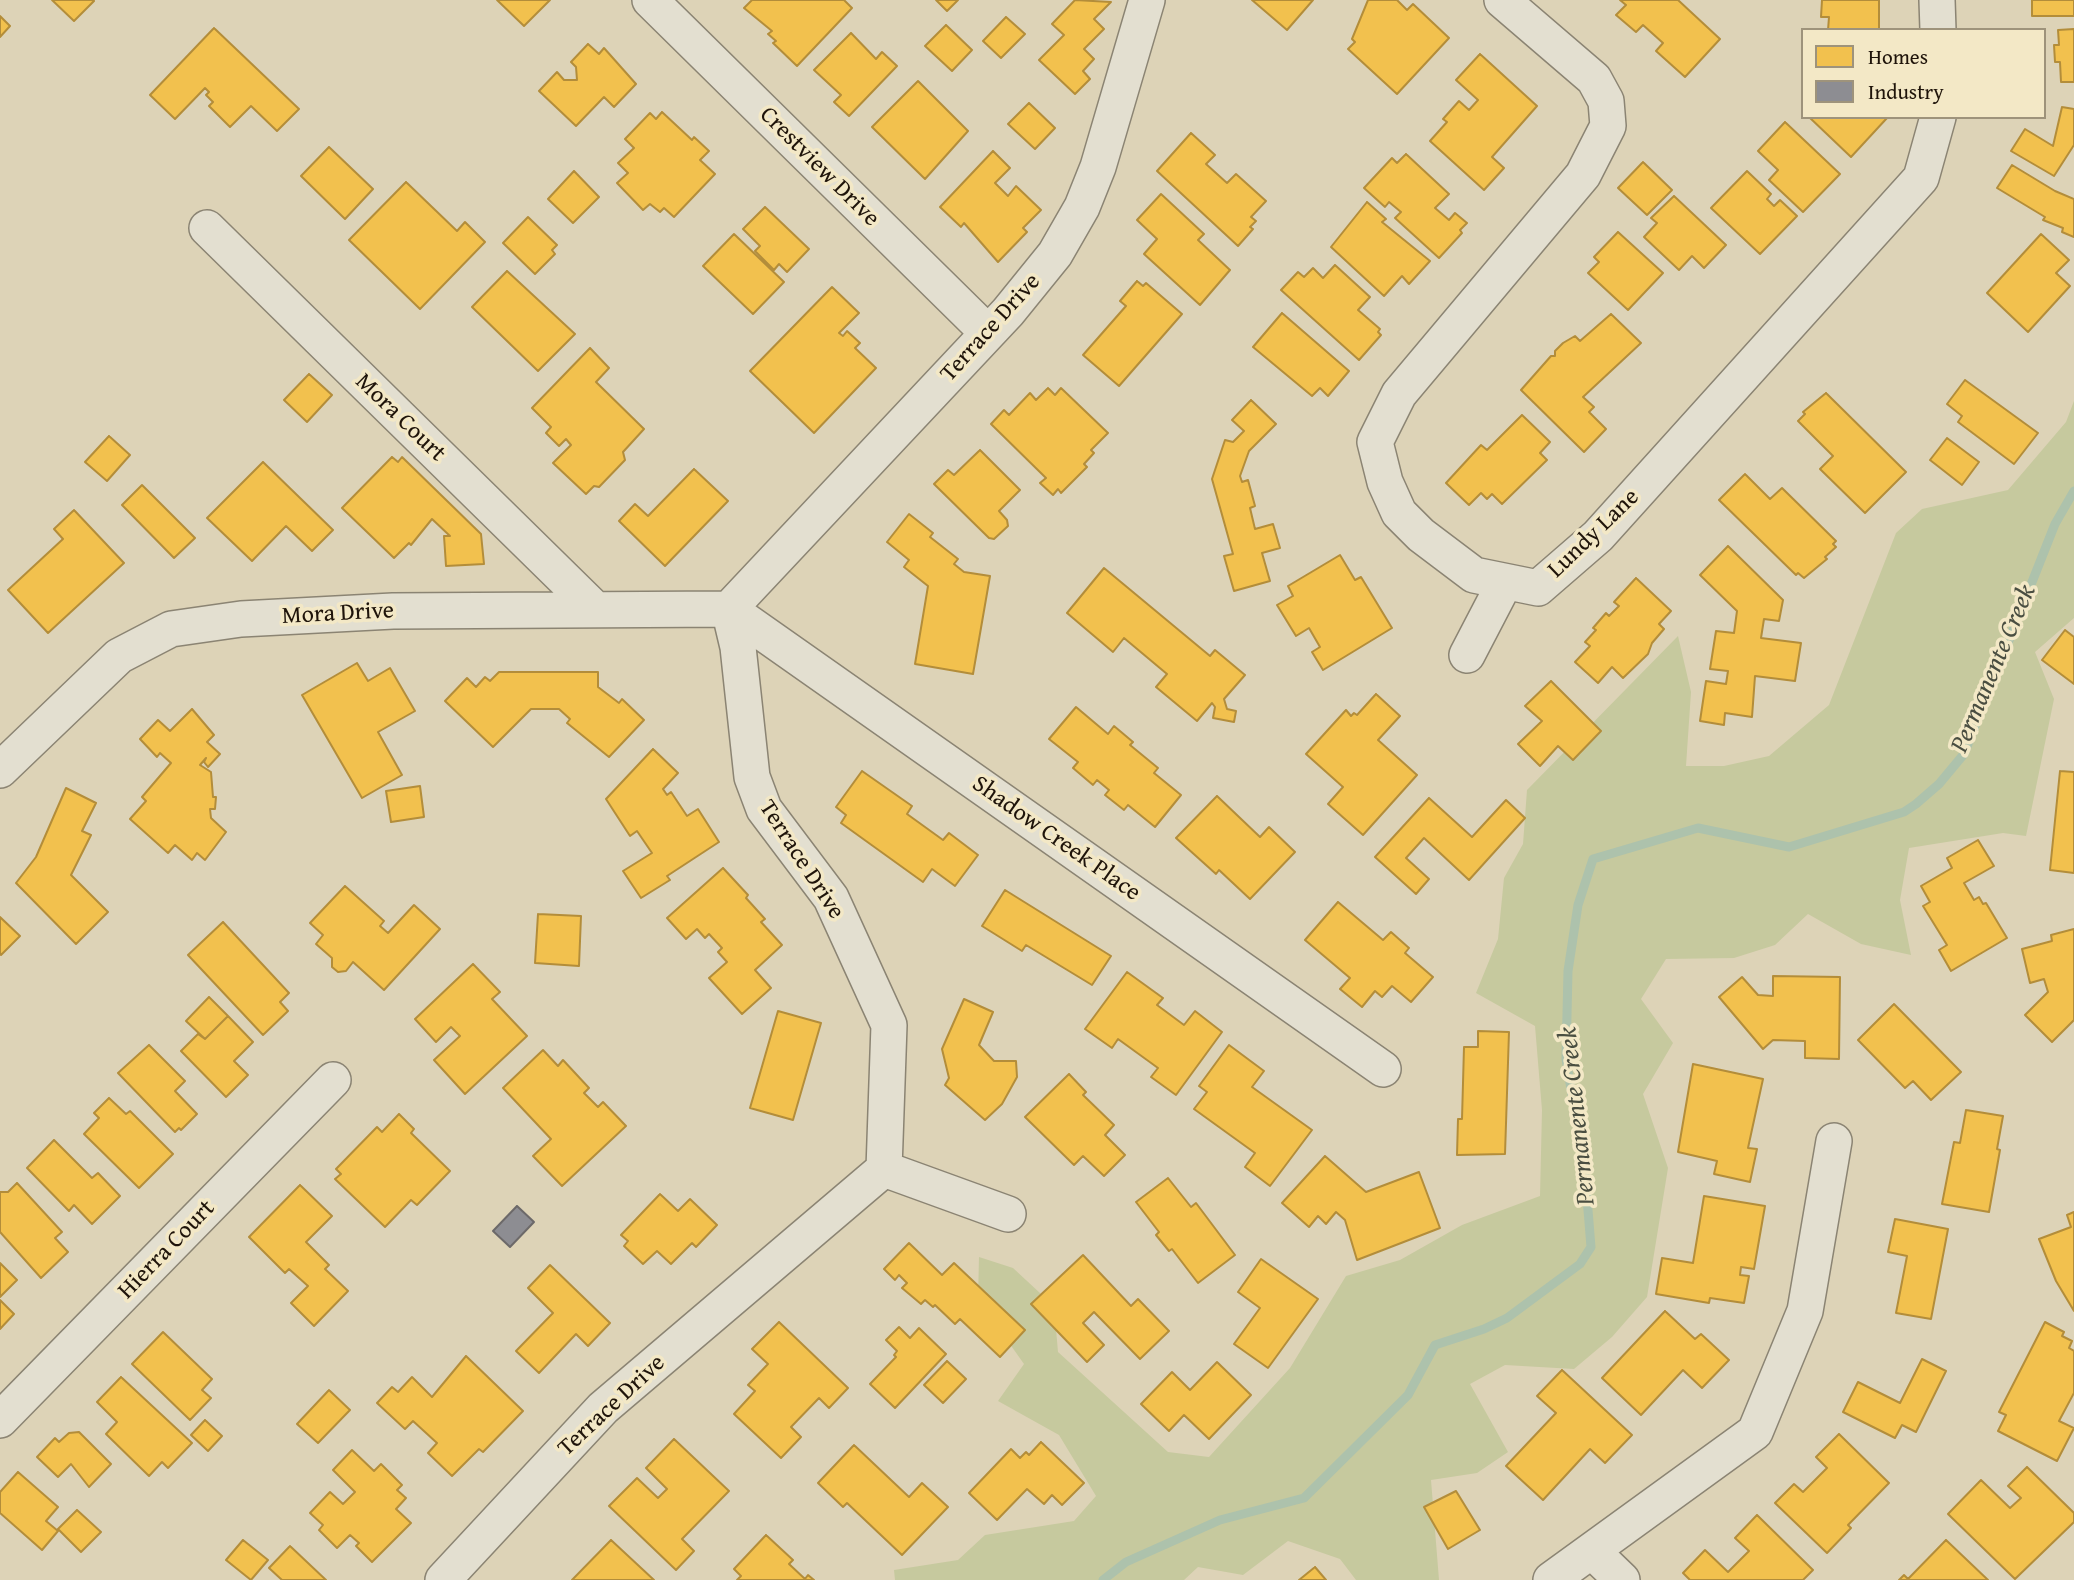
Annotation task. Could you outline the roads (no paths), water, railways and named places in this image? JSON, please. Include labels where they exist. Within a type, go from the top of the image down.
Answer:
[{"type":"street","name":"Crestview Drive","points":[[650,0],[988,333]]},
{"type":"street","name":"Terrace Drive","points":[[443,1580],[603,1408],[884,1169],[889,1025],[831,898],[764,809],[752,777],[738,647],[729,609],[1028,291],[1050,260],[1082,206],[1124,85],[1147,0]]},
{"type":"street","name":"Lundy Lane","points":[[1502,0],[1594,79],[1606,101],[1608,126],[1583,175],[1399,394],[1375,442],[1385,482],[1399,513],[1420,535],[1474,575],[1538,588],[1598,536],[1921,178],[1937,119]]},
{"type":"street","points":[[1937,0],[1938,28]]},
{"type":"street","name":"Mora Court","points":[[206,228],[594,608]]},
{"type":"street","points":[[1467,655],[1505,582]]},
{"type":"street","name":"Mora Drive","points":[[0,770],[118,656],[171,629],[241,619],[345,613],[594,608],[729,609]]},
{"type":"street","name":"Shadow Creek Place","points":[[729,609],[1383,1069]]},
{"type":"street","name":"Hierra Court","points":[[0,1420],[333,1080]]},
{"type":"street","points":[[1550,1580],[1755,1432],[1805,1311],[1834,1141]]},
{"type":"street","points":[[884,1169],[1008,1214]]},
{"type":"street","points":[[1592,1551],[1622,1580]]},
{"type":"waterway","name":"Permanente Creek","points":[[1103,1580],[1126,1562],[1220,1520],[1304,1498],[1408,1395],[1435,1345],[1484,1329],[1507,1318],[1580,1264],[1591,1247],[1585,1173],[1566,1059],[1568,971],[1578,905],[1593,859],[1698,828],[1789,847],[1904,812],[1916,804],[1939,784],[1964,754],[2055,524],[2074,491]]}]
